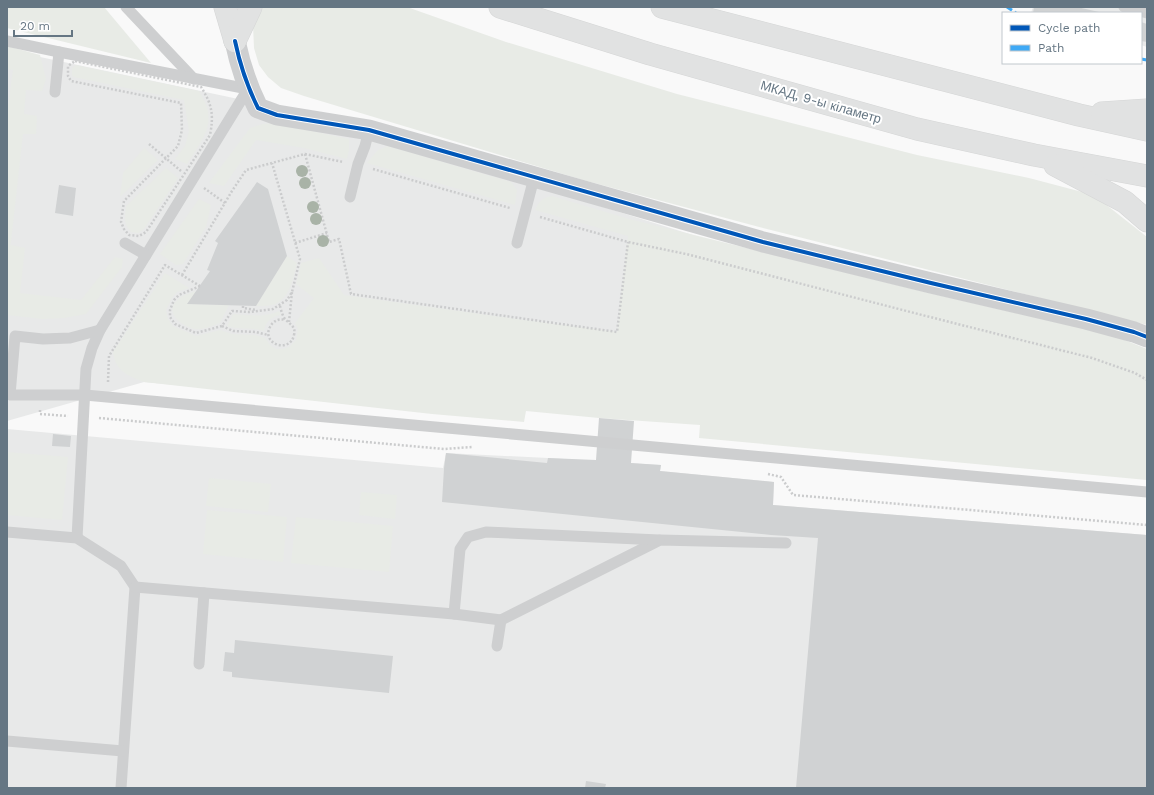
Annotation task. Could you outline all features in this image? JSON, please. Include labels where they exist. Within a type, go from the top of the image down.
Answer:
[{"type":"highway","points":[[225,7],[235,41]]},
{"type":"highway","points":[[235,41],[251,7]]},
{"type":"highway","name":"МКАД, 9-ы кіламетр","points":[[500,7],[650,54],[902,125],[1034,155],[1147,176]]},
{"type":"highway","points":[[662,7],[1079,115],[1147,130]]},
{"type":"highway","points":[[1079,115],[1147,110]]},
{"type":"highway","points":[[1034,155],[1125,202],[1147,221]]},
{"type":"street","points":[[235,41],[248,89],[258,108],[278,115],[369,130],[762,242],[1086,319],[1147,337]]},
{"type":"lane","points":[[126,7],[194,79]]},
{"type":"lane","points":[[1124,7],[1147,12]]},
{"type":"lane","points":[[7,41],[248,89],[100,330],[92,348],[86,370],[76,538]]},
{"type":"lane","points":[[55,92],[59,52]]},
{"type":"lane","points":[[350,197],[358,164],[366,146],[369,130]]},
{"type":"lane","points":[[517,243],[534,178]]},
{"type":"lane","points":[[124,244],[146,255]]},
{"type":"lane","points":[[100,330],[70,338],[43,339],[14,336],[9,395],[85,395],[1147,492]]},
{"type":"lane","points":[[7,532],[76,538],[121,566],[135,587],[121,788]]},
{"type":"lane","points":[[454,614],[460,550],[468,537],[486,532],[660,540],[786,543]]},
{"type":"lane","points":[[135,587],[454,614],[500,620],[660,540]]},
{"type":"lane","points":[[199,664],[204,593]]},
{"type":"lane","points":[[498,646],[500,620]]},
{"type":"lane","points":[[7,741],[123,751]]},
{"type":"path","points":[[75,61],[201,87],[207,96],[213,120],[210,135],[146,232],[139,236],[129,235],[121,222],[124,201],[166,159],[178,146],[182,130],[181,103],[71,81],[68,76],[68,66],[75,61]]},
{"type":"path","points":[[148,144],[181,171]]},
{"type":"path","points":[[305,154],[329,242],[338,239],[351,294],[617,332],[628,242]]},
{"type":"path","points":[[182,275],[246,170],[305,154],[358,164],[628,242],[686,254],[1092,358],[1135,373],[1147,380]]},
{"type":"path","points":[[272,163],[300,259],[292,292],[290,322],[294,330],[294,334],[288,344],[283,346],[273,343],[268,335],[268,330],[273,322],[278,320],[290,322]]},
{"type":"path","points":[[295,243],[327,233]]},
{"type":"path","points":[[105,418],[109,356],[165,264],[200,286],[179,295],[174,300],[170,310],[170,318],[175,324],[196,332],[222,326],[233,331],[256,332],[268,335]]},
{"type":"path","points":[[222,326],[232,311],[249,312],[273,309],[280,306],[287,300],[292,292]]},
{"type":"path","points":[[243,306],[243,308],[257,310]]},
{"type":"path","points":[[280,306],[285,320]]},
{"type":"path","points":[[40,414],[84,416],[444,449],[476,447]]},
{"type":"path","points":[[766,474],[780,477],[793,495],[1147,525]]},
{"type":"shaded area","points":[[7,7],[104,7],[151,63],[7,28]]},
{"type":"shaded area","points":[[258,7],[407,7],[506,42],[677,94],[917,155],[1029,178],[1086,193],[1104,203],[1147,237],[1147,325],[763,228],[583,180],[281,88],[268,77],[259,65],[254,48],[253,25]]},
{"type":"shaded area","points":[[1033,7],[1147,7],[1147,47],[1142,45],[1142,12],[1031,12]]},
{"type":"shaded area","points":[[7,46],[40,55],[46,79],[42,91],[26,90],[24,114],[37,116],[36,134],[23,134],[10,251],[11,245],[25,248],[20,293],[81,300],[115,257],[123,259],[122,267],[86,314],[65,318],[42,319],[7,315],[7,113],[13,70],[7,69]]},
{"type":"shaded area","points":[[7,50],[299,112],[728,246],[699,418],[524,401],[517,417],[144,382],[7,421]]},
{"type":"shaded area","points":[[76,65],[199,91],[208,112],[207,129],[199,146],[187,164],[175,159],[185,146],[189,131],[184,100],[74,77],[72,75],[72,68]]},
{"type":"shaded area","points":[[274,123],[349,139],[347,159],[304,148],[256,140],[224,186],[209,183],[250,128],[263,124]]},
{"type":"shaded area","points":[[388,146],[511,182],[517,190],[515,205],[367,163],[378,150]]},
{"type":"shaded area","points":[[144,148],[158,160],[120,197],[123,173]]},
{"type":"shaded area","points":[[166,168],[178,178],[144,229],[138,233],[131,232],[126,223],[126,206]]},
{"type":"shaded area","points":[[552,196],[629,219],[929,293],[1112,335],[1147,349],[1147,480],[699,438],[700,425],[526,411],[524,422],[432,414],[144,382],[124,372],[114,358],[113,352],[165,273],[189,288],[177,292],[166,310],[168,319],[173,326],[196,336],[220,330],[232,334],[255,335],[265,338],[271,346],[276,349],[289,347],[296,340],[298,329],[295,323],[314,298],[296,284],[301,263],[319,258],[344,295],[617,332],[628,236],[535,210],[541,200]]},
{"type":"shaded area","points":[[199,199],[211,205],[206,227],[183,264],[176,265],[160,254]]},
{"type":"shaded area","points":[[287,256],[297,263],[287,294],[283,299],[272,305],[256,306]]},
{"type":"shaded area","points":[[196,291],[188,304],[229,305],[220,323],[205,328],[195,329],[184,325],[175,317],[173,307],[175,302],[181,297]]},
{"type":"shaded area","points":[[279,311],[281,315],[270,320],[264,331],[227,326],[233,314],[268,315]]},
{"type":"shaded area","points":[[7,429],[443,468],[446,453],[661,465],[660,471],[774,482],[773,505],[1147,535],[1147,788],[7,788]]},
{"type":"shaded area","points":[[7,452],[68,457],[62,520],[7,515]]},
{"type":"shaded area","points":[[209,478],[271,484],[268,512],[206,506]]},
{"type":"shaded area","points":[[361,492],[397,495],[395,519],[359,515]]},
{"type":"shaded area","points":[[207,510],[287,517],[283,562],[203,554]]},
{"type":"shaded area","points":[[296,517],[393,526],[389,572],[291,563]]},
{"type":"building","points":[[1034,7],[1077,7],[1099,12],[1033,12]]},
{"type":"building","points":[[1142,22],[1147,24],[1147,42],[1142,41]]},
{"type":"building","points":[[257,182],[268,189],[287,256],[256,306],[187,304],[210,271],[207,270],[218,243],[215,241]]},
{"type":"building","points":[[59,185],[76,188],[73,216],[55,213]]},
{"type":"building","points":[[599,418],[634,421],[631,463],[661,465],[660,471],[774,482],[773,505],[1147,535],[1147,788],[796,788],[818,538],[771,535],[442,502],[446,453],[547,463],[548,458],[596,460]]},
{"type":"building","points":[[53,434],[71,436],[70,447],[52,446]]},
{"type":"building","points":[[235,640],[393,656],[389,693],[232,677],[232,672],[223,671],[225,652],[234,653]]},
{"type":"building","points":[[586,781],[606,784],[605,788],[585,788]]},
{"type":"marked path","points":[[1007,7],[1014,12]]},
{"type":"marked path","points":[[1142,59],[1147,60]]},
{"type":"cycle path","points":[[235,41],[244,75],[258,108],[277,115],[369,130],[763,242],[1086,319],[1147,337]]}]
